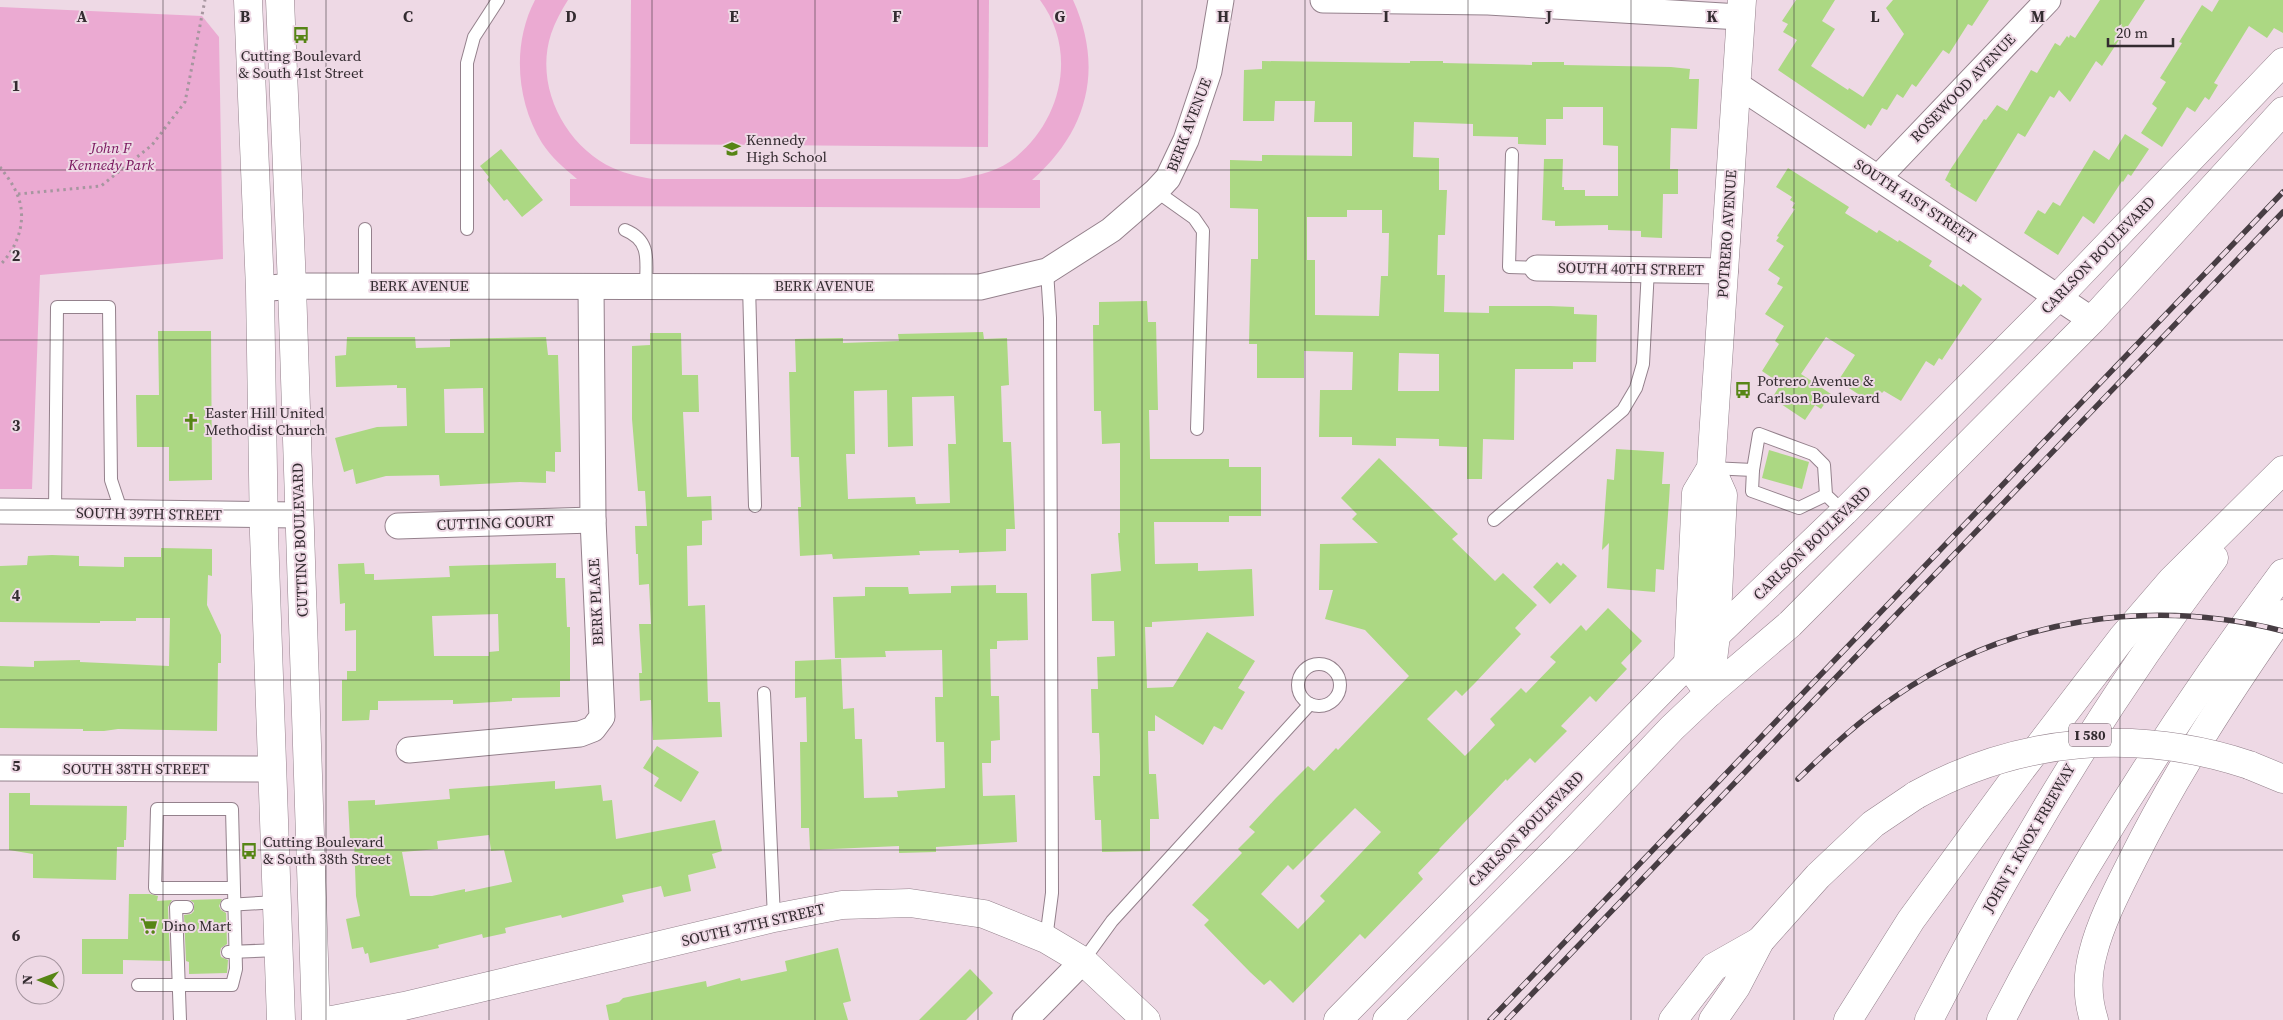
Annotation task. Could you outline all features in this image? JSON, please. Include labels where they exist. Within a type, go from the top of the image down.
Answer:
[{"type":"main road","points":[[248,0],[260,289],[264,516],[281,1020]]},
{"type":"main road","name":"CUTTING BOULEVARD","points":[[280,0],[292,286],[316,1020]]},
{"type":"main road","name":"POTRERO AVENUE","points":[[1688,664],[1696,493],[1711,468],[1741,8]]},
{"type":"main road","name":"CARLSON BOULEVARD","points":[[1338,1020],[1716,635],[1835,504],[2059,296],[2283,62]]},
{"type":"main road","points":[[1387,1020],[1560,846],[1672,728],[1709,693],[1790,624],[2092,320],[2283,111]]},
{"type":"main road","name":"POTRERO AVENUE","points":[[1709,693],[1716,635],[1724,495],[1711,468]]},
{"type":"main road","points":[[1848,1020],[1910,920],[2020,771],[2122,638],[2172,580],[2283,470]]},
{"type":"main road","name":"JOHN T. KNOX FREEWAY","points":[[1929,1020],[2014,860],[2088,737],[2192,587],[2283,470]]},
{"type":"main road","points":[[2001,1020],[2056,917],[2123,803],[2202,684],[2283,573]]},
{"type":"main road","points":[[2094,1020],[2088,986],[2089,969],[2099,935],[2118,891],[2160,806],[2196,746],[2283,614]]},
{"type":"main road","points":[[1688,664],[1709,693]]},
{"type":"main road","points":[[1713,1020],[1736,987],[1760,941],[1844,850],[1873,824],[1916,795],[1960,773],[1996,760],[2033,750],[2072,744],[2127,742],[2159,744],[2204,752],[2249,765],[2283,779]]},
{"type":"main road","name":"SOUTH 37TH STREET","points":[[332,1020],[404,1006],[774,918],[842,905],[910,903],[984,914],[1046,940],[1083,961],[1146,1020]]},
{"type":"main road","points":[[1673,1020],[1714,967],[1760,941]]},
{"type":"street","name":"BERK AVENUE","points":[[260,289],[292,286],[980,287],[1047,271],[1111,230],[1156,191],[1168,178],[1186,140],[1209,71],[1221,0]]},
{"type":"street","points":[[1323,0],[1488,1],[1741,8]]},
{"type":"street","name":"ROSEWOOD AVENUE","points":[[1879,177],[2048,0]]},
{"type":"street","name":"SOUTH 41ST STREET","points":[[1736,84],[2059,296],[2092,320]]},
{"type":"street","name":"SOUTH 40TH STREET","points":[[1537,268],[1725,271]]},
{"type":"street","name":"BERK PLACE","points":[[409,750],[580,734],[593,728],[602,717],[592,520],[591,287]]},
{"type":"street","name":"SOUTH 39TH STREET","points":[[0,512],[299,515]]},
{"type":"street","name":"CUTTING COURT","points":[[398,526],[592,520]]},
{"type":"street","name":"SOUTH 38TH STREET","points":[[0,768],[272,769]]},
{"type":"street","points":[[1025,1020],[1083,961]]},
{"type":"lane","points":[[467,229],[467,63],[474,36],[498,0]]},
{"type":"lane","points":[[1512,154],[1509,267],[1537,268]]},
{"type":"lane","points":[[1156,191],[1194,218],[1203,231],[1197,429]]},
{"type":"lane","points":[[365,229],[365,286]]},
{"type":"lane","points":[[625,230],[637,235],[643,243],[646,254],[646,287]]},
{"type":"lane","points":[[1494,520],[1622,410],[1636,388],[1643,364],[1648,269]]},
{"type":"lane","points":[[1046,940],[1052,893],[1050,318],[1047,271]]},
{"type":"lane","points":[[749,286],[755,506]]},
{"type":"lane","points":[[55,512],[58,307],[109,307],[111,480],[122,513]]},
{"type":"lane","points":[[1759,434],[1813,454],[1824,465],[1835,504],[1799,508],[1752,490],[1753,470],[1759,434]]},
{"type":"lane","points":[[1711,468],[1753,470]]},
{"type":"lane","points":[[764,692],[774,918]]},
{"type":"lane","points":[[1083,961],[1112,921],[1310,704]]},
{"type":"lane","points":[[138,985],[232,985],[230,905],[233,888],[232,809],[156,810],[156,888]]},
{"type":"lane","points":[[156,888],[233,888]]},
{"type":"lane","points":[[156,888],[182,907],[184,971],[179,986],[180,1020]]},
{"type":"lane","points":[[230,905],[277,902]]},
{"type":"lane","points":[[232,952],[278,950]]},
{"type":"path","points":[[18,194],[101,186],[152,144],[185,102],[205,0]]},
{"type":"path","points":[[0,167],[18,194],[22,217],[19,236],[10,255],[0,265]]},
{"type":"green space","points":[[535,0],[568,0],[551,34],[547,54],[547,74],[550,93],[568,130],[596,158],[613,168],[653,179],[959,179],[982,174],[1003,166],[1016,157],[1032,141],[1045,123],[1060,83],[1061,61],[1058,40],[1052,20],[1040,0],[1073,0],[1088,50],[1088,74],[1085,97],[1078,119],[1066,141],[1051,161],[1032,180],[1040,180],[1040,208],[570,206],[570,179],[577,179],[554,158],[542,143],[533,127],[522,91],[520,54],[528,17]]},
{"type":"green space","points":[[631,0],[989,0],[988,147],[630,144]]},
{"type":"green space","name":"John F Kennedy Park","points":[[0,7],[202,16],[219,37],[223,259],[40,275],[32,489],[0,489]]},
{"type":"building","points":[[1796,0],[1835,0],[1822,21],[1835,29],[1811,66],[1848,90],[1849,88],[1863,97],[1904,34],[1886,8],[1893,0],[1989,0],[1972,26],[1968,24],[1949,54],[1943,50],[1916,87],[1912,84],[1903,98],[1897,94],[1887,110],[1882,108],[1871,126],[1868,124],[1865,129],[1778,70],[1797,40],[1783,32],[1788,24],[1782,21]]},
{"type":"building","points":[[2100,0],[2145,0],[2102,66],[2096,61],[2070,102],[2059,90],[2054,98],[2050,96],[2025,137],[2018,133],[1976,202],[1950,186],[1951,184],[1945,180],[1950,170],[1984,119],[1986,120],[1997,105],[2007,111],[2031,70],[2037,73],[2055,43],[2060,46],[2067,36],[2069,38],[2070,35],[2075,38]]},
{"type":"building","points":[[2219,0],[2283,0],[2283,33],[2274,28],[2267,38],[2249,26],[2214,83],[2218,85],[2209,100],[2205,97],[2195,112],[2187,107],[2162,147],[2141,133],[2157,108],[2152,104],[2166,82],[2160,78],[2182,43],[2179,42],[2202,5],[2212,12]]},
{"type":"building","points":[[1262,61],[1410,63],[1410,61],[1443,61],[1443,63],[1532,65],[1532,62],[1564,62],[1564,65],[1690,69],[1689,79],[1699,79],[1697,129],[1671,128],[1670,169],[1678,169],[1678,194],[1663,194],[1662,238],[1641,237],[1641,231],[1608,230],[1608,225],[1555,226],[1555,221],[1542,220],[1544,159],[1563,159],[1562,187],[1564,187],[1564,190],[1585,190],[1585,196],[1618,196],[1618,146],[1603,145],[1603,107],[1563,107],[1563,119],[1546,119],[1546,145],[1518,144],[1518,137],[1473,136],[1473,124],[1414,122],[1413,157],[1439,158],[1439,190],[1447,190],[1445,235],[1438,235],[1437,275],[1445,275],[1444,312],[1489,313],[1489,306],[1550,306],[1574,307],[1574,314],[1597,315],[1596,362],[1573,362],[1573,369],[1515,369],[1514,440],[1483,439],[1482,479],[1467,479],[1467,447],[1439,446],[1439,439],[1396,438],[1396,446],[1352,445],[1352,437],[1319,437],[1320,390],[1352,390],[1353,352],[1304,351],[1304,378],[1257,378],[1257,344],[1249,344],[1251,259],[1258,259],[1258,209],[1230,208],[1230,160],[1262,161],[1262,155],[1352,156],[1352,122],[1314,122],[1315,101],[1275,101],[1274,121],[1243,121],[1244,70],[1262,69]],"holes":[[[1347,210],[1382,210],[1382,233],[1389,233],[1388,276],[1381,276],[1379,316],[1315,315],[1315,260],[1307,260],[1307,217],[1347,217]],[[1399,353],[1439,354],[1439,391],[1398,391]]]},
{"type":"building","points":[[2125,134],[2149,149],[2131,176],[2128,174],[2122,181],[2094,224],[2083,216],[2058,255],[2024,233],[2038,210],[2045,214],[2053,202],[2060,206],[2094,150],[2109,160]]},
{"type":"building","points":[[501,149],[543,200],[522,217],[507,199],[504,201],[487,180],[489,177],[480,166]]},
{"type":"building","points":[[1788,168],[1849,207],[1845,213],[1877,233],[1879,230],[1898,242],[1899,240],[1932,261],[1929,266],[1961,287],[1963,284],[1982,299],[1942,360],[1939,358],[1934,366],[1926,361],[1901,401],[1884,391],[1882,393],[1880,391],[1872,403],[1838,381],[1855,355],[1826,337],[1801,374],[1831,394],[1821,409],[1815,405],[1805,420],[1772,398],[1781,384],[1762,371],[1779,344],[1775,341],[1784,326],[1765,314],[1783,287],[1777,284],[1780,278],[1768,270],[1784,246],[1776,241],[1779,237],[1777,236],[1795,209],[1792,208],[1795,203],[1790,200],[1792,197],[1776,187]]},
{"type":"building","points":[[1147,301],[1148,322],[1156,322],[1158,410],[1149,410],[1150,459],[1229,459],[1229,467],[1261,467],[1261,516],[1229,516],[1229,522],[1154,522],[1155,564],[1198,563],[1198,571],[1252,569],[1254,616],[1152,622],[1152,627],[1145,627],[1147,688],[1173,687],[1207,632],[1255,661],[1238,688],[1245,692],[1222,730],[1214,726],[1203,745],[1155,715],[1155,731],[1148,731],[1149,774],[1156,774],[1159,819],[1150,819],[1150,851],[1102,852],[1101,820],[1095,820],[1093,776],[1100,776],[1099,733],[1092,733],[1091,689],[1098,689],[1097,657],[1115,656],[1114,621],[1092,621],[1091,574],[1121,571],[1118,533],[1120,533],[1120,443],[1102,444],[1101,411],[1094,411],[1093,325],[1099,325],[1099,302]]},
{"type":"building","points":[[158,331],[211,331],[212,480],[169,481],[169,447],[137,447],[136,395],[159,395]]},
{"type":"building","points":[[983,332],[984,339],[1007,338],[1009,385],[1001,386],[1003,442],[1011,442],[1015,529],[1006,529],[1006,551],[959,553],[959,550],[919,551],[920,555],[833,559],[832,554],[800,556],[798,507],[801,507],[799,457],[791,457],[789,372],[796,372],[795,339],[843,338],[843,343],[899,341],[898,334]],"holes":[[[887,390],[888,447],[913,446],[912,397],[954,396],[956,444],[948,444],[950,503],[916,504],[915,497],[848,499],[846,454],[855,454],[854,391]]]},
{"type":"building","points":[[650,333],[681,333],[682,375],[698,375],[699,412],[683,412],[687,497],[711,496],[712,520],[702,521],[702,545],[687,546],[688,606],[705,605],[708,702],[720,702],[722,737],[653,740],[651,700],[640,701],[639,673],[642,673],[639,624],[651,624],[649,584],[639,585],[638,554],[636,554],[635,526],[647,526],[645,491],[638,491],[632,419],[632,346],[650,345]]},
{"type":"building","points":[[347,337],[415,337],[416,348],[450,347],[450,339],[546,337],[548,355],[558,355],[561,452],[555,452],[555,472],[546,471],[546,483],[520,482],[440,486],[439,475],[386,476],[356,484],[353,469],[344,472],[335,438],[377,427],[407,426],[406,388],[397,388],[397,385],[336,387],[335,356],[346,355]],"holes":[[[483,388],[484,433],[445,433],[444,389]]]},
{"type":"building","points":[[1616,449],[1664,452],[1662,484],[1670,484],[1669,500],[1664,570],[1656,569],[1655,592],[1607,588],[1609,543],[1602,550],[1607,479],[1614,480]]},
{"type":"building","points":[[1769,450],[1809,462],[1802,489],[1762,478]]},
{"type":"building","points":[[1379,458],[1458,534],[1452,539],[1495,581],[1503,573],[1537,605],[1515,628],[1521,634],[1475,683],[1462,696],[1456,690],[1427,719],[1465,756],[1495,725],[1490,719],[1521,688],[1526,693],[1556,662],[1550,657],[1581,625],[1586,631],[1608,608],[1642,641],[1621,663],[1627,669],[1596,702],[1590,696],[1561,726],[1567,731],[1535,763],[1530,758],[1507,781],[1506,779],[1418,873],[1423,879],[1365,939],[1360,934],[1293,1003],[1270,980],[1264,985],[1250,972],[1204,925],[1209,920],[1192,905],[1242,853],[1238,849],[1255,832],[1249,827],[1276,798],[1308,766],[1314,771],[1336,748],[1338,750],[1409,676],[1365,630],[1325,619],[1333,590],[1319,590],[1320,544],[1378,543],[1352,519],[1357,514],[1341,498]],"holes":[[[1355,808],[1381,832],[1320,896],[1325,901],[1298,929],[1261,894],[1288,865],[1293,870]]]},
{"type":"building","points":[[161,548],[212,549],[212,576],[208,575],[207,605],[221,635],[221,663],[218,663],[217,731],[118,729],[83,731],[83,729],[0,728],[0,666],[34,667],[34,661],[80,660],[80,662],[169,666],[170,618],[136,618],[136,621],[100,621],[100,623],[0,622],[0,566],[27,565],[28,556],[52,555],[79,556],[79,566],[124,567],[124,557],[161,557]]},
{"type":"building","points":[[1557,562],[1561,566],[1563,563],[1577,576],[1550,604],[1533,587]]},
{"type":"building","points":[[364,563],[365,574],[374,574],[374,580],[450,577],[449,566],[556,563],[556,578],[565,578],[567,627],[570,627],[570,681],[560,681],[560,697],[512,698],[512,701],[453,704],[453,700],[378,701],[378,710],[370,710],[369,720],[342,721],[342,680],[347,680],[347,671],[356,671],[356,630],[345,631],[345,603],[340,604],[338,564]],"holes":[[[498,614],[499,651],[489,652],[489,656],[434,656],[432,616]]]},
{"type":"building","points":[[996,585],[996,593],[1027,593],[1028,640],[997,641],[997,649],[990,649],[991,696],[999,696],[1000,740],[991,741],[991,763],[982,763],[983,796],[1015,795],[1017,842],[936,847],[936,852],[899,853],[899,846],[810,850],[809,828],[801,828],[800,742],[807,742],[806,697],[795,698],[795,661],[841,659],[843,709],[854,708],[855,739],[862,739],[864,798],[898,797],[897,791],[945,788],[944,742],[936,742],[935,697],[943,697],[942,650],[885,651],[886,657],[835,658],[833,597],[865,596],[865,587],[908,587],[909,594],[951,593],[951,586]]},
{"type":"building","points":[[657,746],[699,772],[681,802],[654,786],[659,778],[643,768]]},
{"type":"building","points":[[555,781],[555,789],[601,785],[603,801],[612,800],[616,839],[715,820],[722,851],[712,854],[716,868],[688,875],[691,891],[664,897],[661,886],[622,895],[624,902],[562,918],[561,915],[505,928],[506,933],[483,938],[482,934],[438,945],[439,948],[370,963],[368,953],[365,954],[363,947],[352,949],[346,919],[360,916],[356,896],[354,839],[350,840],[348,801],[375,800],[375,805],[450,799],[449,789]],"holes":[[[489,835],[491,851],[504,850],[512,882],[465,892],[465,889],[432,896],[410,896],[402,852],[438,849],[437,841]]]},
{"type":"building","points":[[9,793],[30,793],[30,805],[127,806],[126,840],[124,840],[124,847],[117,847],[116,880],[33,878],[33,854],[9,850]]},
{"type":"building","points":[[129,894],[158,896],[157,901],[172,900],[168,907],[170,961],[123,960],[123,974],[82,974],[82,939],[128,939]]},
{"type":"building","points":[[222,899],[219,906],[226,913],[227,944],[221,948],[220,953],[221,957],[228,960],[227,973],[189,974],[189,962],[186,961],[184,915],[191,914],[194,911],[194,903],[190,900]]},
{"type":"building","points":[[838,948],[851,1001],[843,1003],[848,1020],[609,1020],[606,1005],[619,1002],[623,998],[706,981],[707,987],[740,978],[741,981],[787,971],[785,961]]},
{"type":"building","points":[[970,969],[993,993],[966,1020],[919,1020]]},
{"type":"railway","points":[[1490,1020],[2283,192]]},
{"type":"railway","points":[[1507,1020],[2283,212]]},
{"type":"railway","points":[[1798,779],[1857,725],[1896,696],[1940,669],[1986,648],[2033,632],[2082,622],[2132,616],[2183,616],[2233,621],[2283,631]]},
{"type":"place","name":"Cutting Boulevard & South 41st Street","points":[[301,35]]},
{"type":"place","name":"Kennedy High School","points":[[732,149]]},
{"type":"place","name":"Potrero Avenue & Carlson Boulevard","points":[[1743,390]]},
{"type":"place","name":"Easter Hill United Methodist Church","points":[[191,422]]},
{"type":"place","name":"Cutting Boulevard & South 38th Street","points":[[249,851]]},
{"type":"place","name":"Dino Mart","points":[[149,926]]}]
